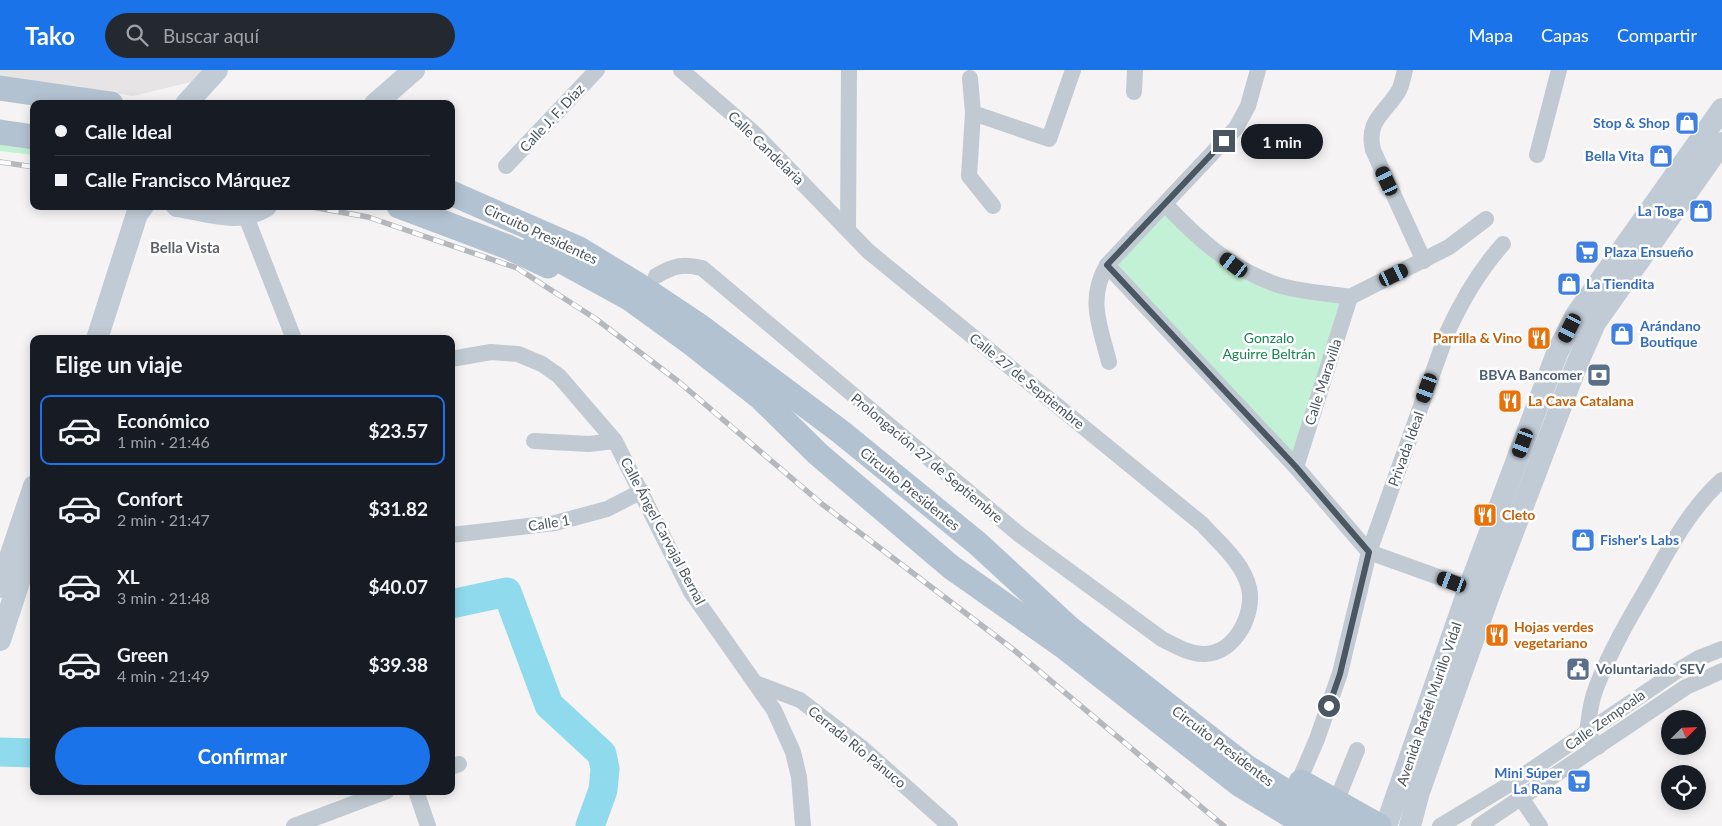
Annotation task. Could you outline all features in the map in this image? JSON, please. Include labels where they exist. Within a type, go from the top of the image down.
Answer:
[{"type":"main road","points":[[190,100],[216,70]]},
{"type":"main road","points":[[380,100],[414,70]]},
{"type":"main road","points":[[1,93],[71,100]]},
{"type":"main road","points":[[1,93],[30,108]]},
{"type":"main road","name":"Avenida Rafaél Murillo Vidal","points":[[1410,826],[1430,732],[1469,588],[1557,353],[1576,315],[1722,109]]},
{"type":"main road","points":[[0,120],[30,124]]},
{"type":"main road","points":[[0,132],[30,136]]},
{"type":"main road","name":"Avenida Rafaél Murillo Vidal","points":[[1386,826],[1430,732],[1489,595],[1576,364],[1595,323],[1722,143]]},
{"type":"main road","points":[[455,179],[475,186],[572,230],[619,253],[656,276],[710,314],[780,371],[841,432]]},
{"type":"main road","name":"Circuito Presidentes","points":[[455,206],[579,249],[638,284],[709,333],[841,432],[977,543],[1068,627],[1244,776],[1308,826]]},
{"type":"main road","name":"Circuito Presidentes","points":[[455,207],[629,298],[691,343],[761,398],[818,454],[951,567],[1244,776],[1341,812]]},
{"type":"main road","points":[[84,335],[126,210]]},
{"type":"main road","points":[[98,335],[137,214],[140,210]]},
{"type":"main road","points":[[195,210],[223,216],[243,210]]},
{"type":"main road","points":[[410,210],[508,247],[563,273],[622,309],[686,352],[818,454]]},
{"type":"main road","points":[[0,588],[30,498]]},
{"type":"main road","points":[[977,543],[1075,612],[1248,750],[1299,781],[1341,812],[1379,826]]},
{"type":"main road","points":[[0,640],[5,605],[30,546]]},
{"type":"main road","points":[[951,567],[1059,660],[1206,776],[1285,826]]},
{"type":"street","name":"Calle J. F. Díaz","points":[[506,166],[597,70]]},
{"type":"street","name":"Calle Candelaria","points":[[681,70],[753,132],[848,230]]},
{"type":"street","points":[[848,230],[849,70]]},
{"type":"street","points":[[973,113],[1049,139],[1073,70]]},
{"type":"street","points":[[1134,92],[1135,70]]},
{"type":"street","points":[[1109,362],[1096,312],[1095,297],[1099,279],[1107,265],[1236,128],[1248,106],[1258,70]]},
{"type":"street","points":[[1405,70],[1399,91],[1375,121],[1370,136],[1373,150],[1424,261]]},
{"type":"street","points":[[1537,155],[1559,70]]},
{"type":"street","points":[[970,78],[973,113],[969,176],[993,206]]},
{"type":"street","points":[[1165,204],[1193,235],[1234,265],[1276,284],[1350,297],[1449,247],[1486,219]]},
{"type":"street","points":[[243,210],[292,335]]},
{"type":"street","name":"Calle 27 de Septiembre","points":[[848,230],[868,251],[1202,524],[1239,564],[1249,588],[1250,611],[1239,633],[1227,646],[1206,654]]},
{"type":"street","name":"Privada Ideal","points":[[1299,781],[1317,739],[1340,674],[1369,552],[1447,333],[1463,298],[1481,268],[1503,244]]},
{"type":"street","name":"Prolongación 27 de Septiembre","points":[[656,276],[671,266],[688,264],[702,268],[1020,535],[1162,640],[1186,651],[1206,654]]},
{"type":"street","points":[[1107,265],[1296,467],[1369,552],[1469,588]]},
{"type":"street","name":"Calle Maravilla","points":[[1296,467],[1350,297]]},
{"type":"street","name":"Calle Ángel Carvajal Bernal","points":[[455,358],[491,352],[518,354],[542,364],[559,376],[615,441],[692,592],[774,710],[793,752],[799,777],[803,826]]},
{"type":"street","points":[[534,441],[589,444],[615,441]]},
{"type":"street","points":[[1598,747],[1587,733],[1595,690],[1621,633],[1684,523],[1708,493],[1722,480]]},
{"type":"street","name":"Calle 1","points":[[455,535],[555,524],[607,509],[642,492]]},
{"type":"street","name":"Calle Zempoala","points":[[1440,826],[1515,781],[1677,671],[1699,658],[1722,649]]},
{"type":"street","name":"Calle Zempoala","points":[[1479,826],[1686,687],[1722,670]]},
{"type":"street","name":"Cerrada Río Pánuco","points":[[755,683],[800,700],[861,747],[950,826]]},
{"type":"street","points":[[1341,812],[1357,750]]},
{"type":"street","points":[[294,826],[376,795]]},
{"type":"street","points":[[417,795],[428,826]]},
{"type":"street","points":[[1521,798],[1540,826]]},
{"type":"shaded area","points":[[0,70],[206,70],[195,81],[133,96],[0,77]]},
{"type":"green space","points":[[0,144],[30,147],[30,155],[0,151]]},
{"type":"green space","name":"Gonzalo Aguirre Beltrán","points":[[1165,204],[1234,265],[1350,297],[1296,467],[1107,265]]},
{"type":"waterway","points":[[455,603],[507,592],[549,705],[602,754],[605,769],[603,790],[590,826]]},
{"type":"waterway","points":[[0,752],[30,753]]},
{"type":"railway","points":[[0,162],[30,166]]},
{"type":"railway","points":[[329,210],[368,217],[517,268],[596,319],[679,382],[822,504],[1014,650],[1224,826]]},
{"type":"place","name":"Stop & Shop","points":[[1687,123]]},
{"type":"place","name":"Bella Vita","points":[[1661,156]]},
{"type":"place","name":"La Toga","points":[[1701,211]]},
{"type":"place","name":"Plaza Ensueño","points":[[1587,252]]},
{"type":"place","name":"La Tiendita","points":[[1569,284]]},
{"type":"place","name":"Arándano Boutique","points":[[1622,334]]},
{"type":"place","name":"Parrilla & Vino","points":[[1539,338]]},
{"type":"place","name":"BBVA Bancomer","points":[[1599,375]]},
{"type":"place","name":"La Cava Catalana","points":[[1510,401]]},
{"type":"place","name":"Cleto","points":[[1485,515]]},
{"type":"place","name":"Fisher's Labs","points":[[1583,540]]},
{"type":"place","name":"Hojas verdes vegetariano","points":[[1497,635]]},
{"type":"place","name":"Voluntariado SEV","points":[[1578,669]]},
{"type":"place","name":"Mini Súper La Rana","points":[[1579,781]]},
{"type":"district","name":"Bella Vista","points":[[185,248]]},
{"type":"route","points":[[1224,141],[1107,265],[1296,467],[1369,552],[1340,674],[1329,706]]}]
